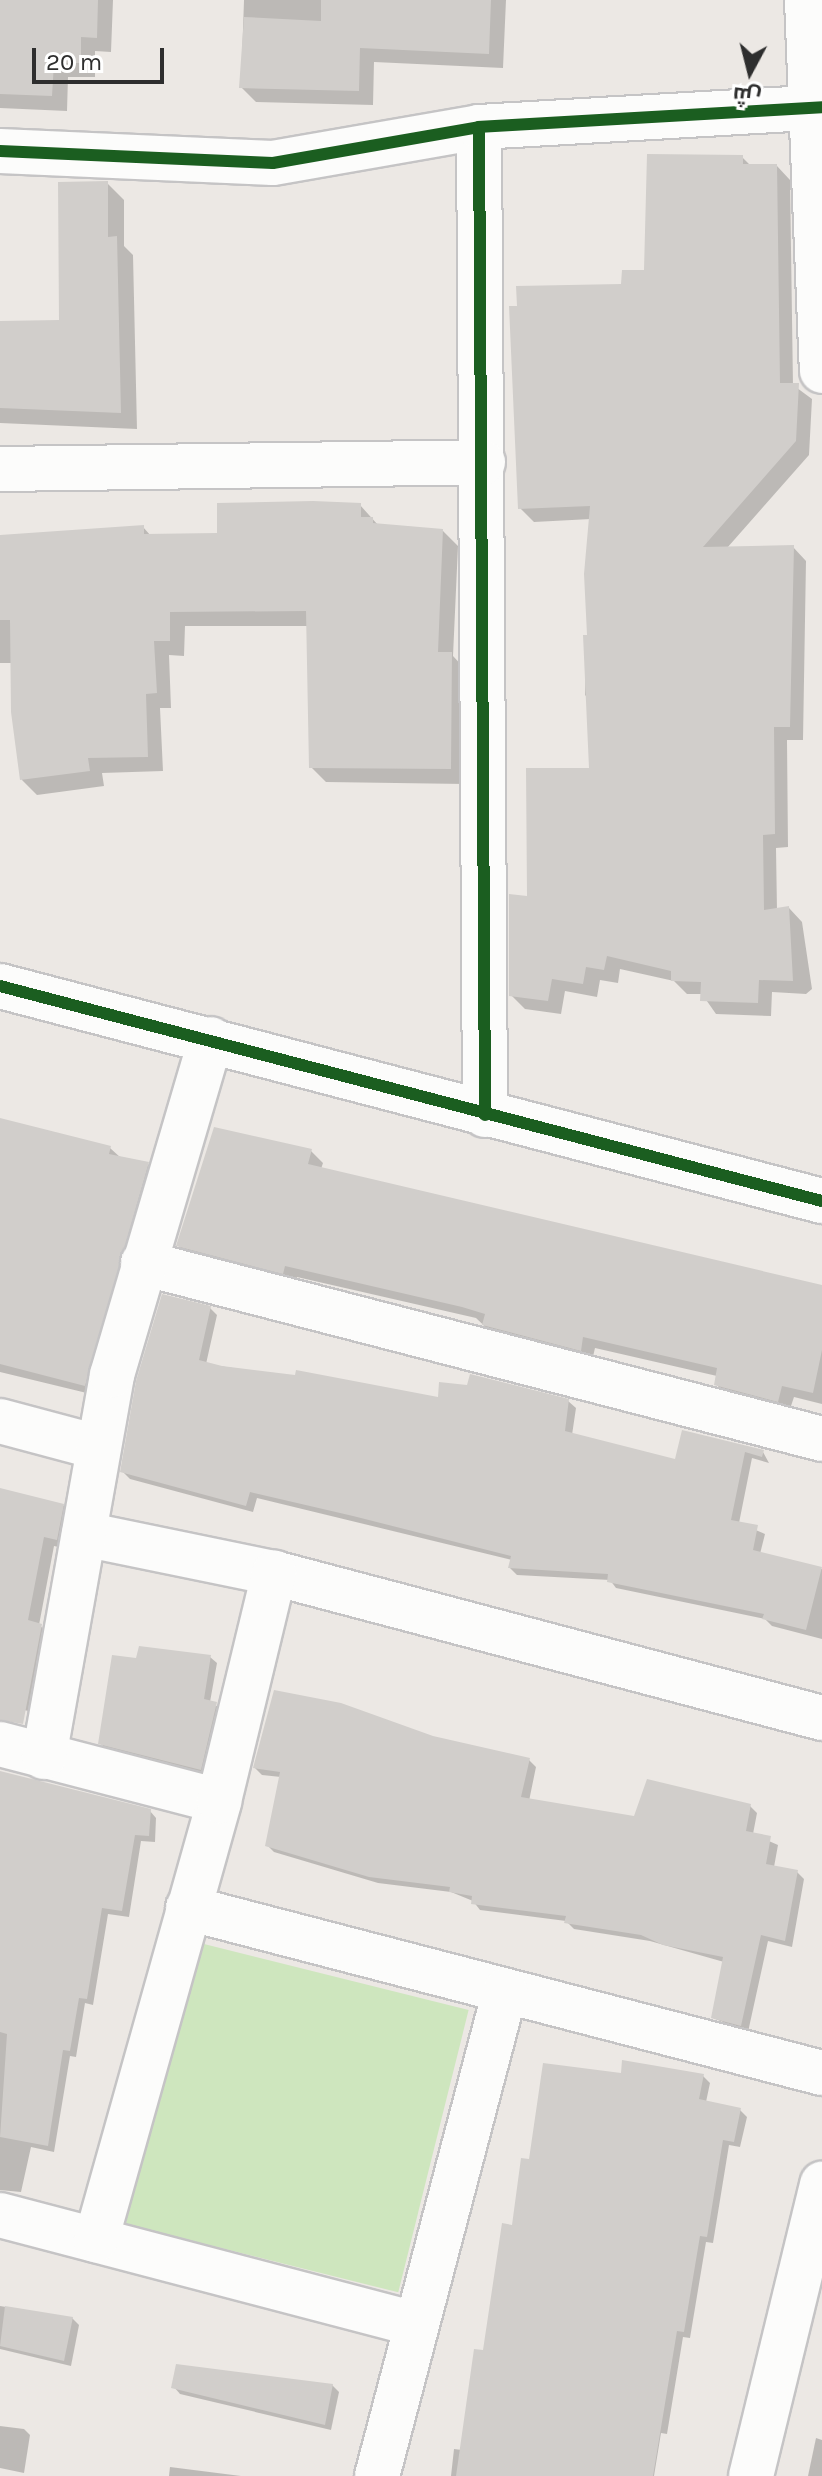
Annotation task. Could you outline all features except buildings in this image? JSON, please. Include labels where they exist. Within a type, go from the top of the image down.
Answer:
[{"type":"street","points":[[807,0],[816,107],[822,371]]},
{"type":"street","points":[[0,151],[273,163],[479,127],[816,107]]},
{"type":"street","points":[[479,127],[485,1115]]},
{"type":"street","points":[[0,469],[483,462]]},
{"type":"street","points":[[0,986],[822,1201]]},
{"type":"street","points":[[44,1757],[97,1447],[143,1263],[211,1039]]},
{"type":"street","points":[[143,1263],[822,1439]]},
{"type":"street","points":[[0,1421],[97,1447]]},
{"type":"street","points":[[84,1534],[274,1573],[822,1718]]},
{"type":"street","points":[[96,2240],[219,1801],[274,1573]]},
{"type":"street","points":[[0,1744],[219,1801]]},
{"type":"street","points":[[188,1908],[822,2073]]},
{"type":"street","points":[[377,2476],[505,1991]]},
{"type":"street","points":[[751,2476],[822,2184]]},
{"type":"street","points":[[0,2215],[416,2324]]},
{"type":"green space","points":[[196,1942],[469,2010],[398,2292],[126,2224]]},
{"type":"cycle path","points":[[0,151],[273,163],[479,127],[822,107]]},
{"type":"cycle path","points":[[479,127],[485,1115]]},
{"type":"cycle path","points":[[0,986],[822,1201]]}]
